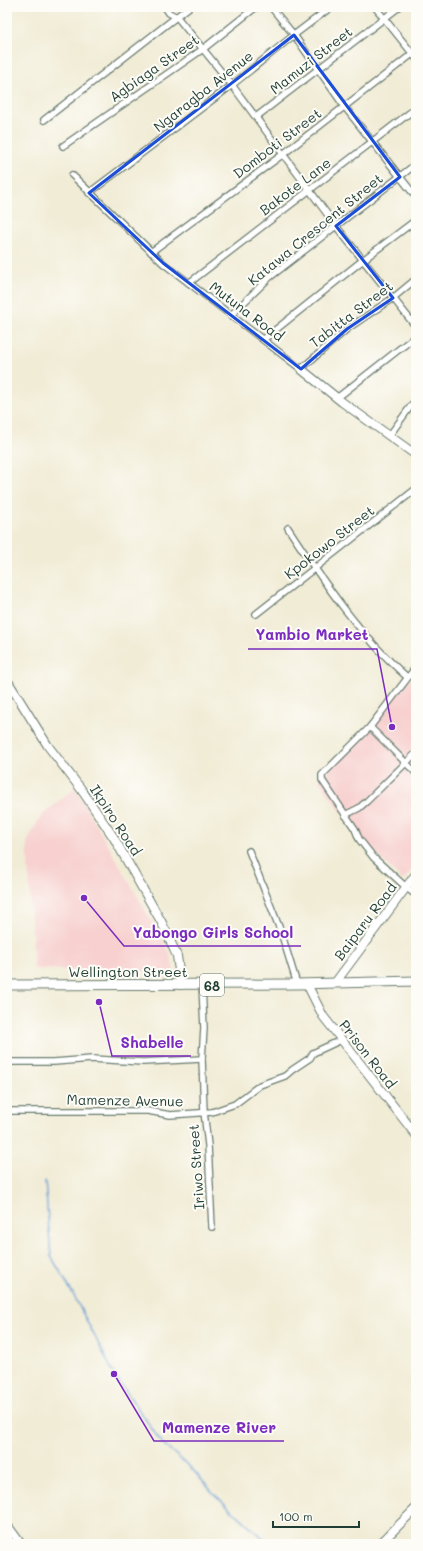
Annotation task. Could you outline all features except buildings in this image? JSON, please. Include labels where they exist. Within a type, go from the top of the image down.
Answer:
[{"type":"main road","name":"Wellington Street","points":[[7,985],[307,984],[416,981]]},
{"type":"street","points":[[165,7],[169,14],[177,17],[203,49],[256,117],[309,191],[416,327]]},
{"type":"street","points":[[44,120],[189,7]]},
{"type":"street","name":"Agbiaga Street","points":[[63,146],[203,49],[256,7]]},
{"type":"street","points":[[271,7],[294,35],[344,106],[416,198]]},
{"type":"street","name":"Ngaragba Avenue","points":[[89,193],[232,86],[330,7]]},
{"type":"street","points":[[375,7],[415,54]]},
{"type":"street","name":"Mamuzi Street","points":[[256,117],[399,7]]},
{"type":"street","name":"Domboti Street","points":[[151,252],[415,54]]},
{"type":"street","name":"Bakote Lane","points":[[189,283],[416,108]]},
{"type":"street","name":"Katawa Crescent Street","points":[[230,315],[270,277],[416,164]]},
{"type":"street","name":"Mutuna Road","points":[[72,175],[151,252],[337,398],[416,456]]},
{"type":"street","points":[[264,340],[363,260],[416,220]]},
{"type":"street","name":"Tabitta Street","points":[[301,369],[346,329],[393,298],[416,279]]},
{"type":"street","points":[[337,398],[416,336]]},
{"type":"street","points":[[389,436],[416,399]]},
{"type":"street","name":"Kpokowo Street","points":[[256,614],[416,490]]},
{"type":"street","points":[[288,528],[315,568],[365,634],[384,656],[408,677]]},
{"type":"street","points":[[415,669],[370,728],[322,775],[322,780],[355,829],[359,839],[374,858],[416,895]]},
{"type":"street","name":"Ikpiro Road","points":[[7,680],[48,746],[81,789],[114,838],[168,936],[177,956],[181,985]]},
{"type":"street","points":[[370,728],[416,773]]},
{"type":"street","points":[[345,815],[359,808],[416,753]]},
{"type":"street","points":[[249,851],[281,932],[297,984]]},
{"type":"street","name":"Baiparu Road","points":[[335,983],[416,874]]},
{"type":"street","points":[[7,963],[7,967]]},
{"type":"street","name":"Prison Road","points":[[307,984],[322,1016],[416,1135]]},
{"type":"street","name":"Iriwo Street","points":[[202,985],[204,1028],[202,1059],[204,1112],[208,1145],[212,1227]]},
{"type":"street","name":"Mamenze Avenue","points":[[7,1111],[148,1112],[170,1115],[212,1112],[235,1104],[260,1085],[285,1076],[310,1058],[313,1053],[341,1040]]},
{"type":"street","points":[[7,1062],[54,1062],[92,1059],[143,1062],[202,1059]]},
{"type":"street","points":[[410,1127],[416,1121]]},
{"type":"street","points":[[380,1544],[416,1508]]},
{"type":"street","points":[[7,1525],[21,1544]]},
{"type":"highlighted area","points":[[294,35],[400,177],[336,226],[393,298],[347,329],[301,369],[163,263],[89,193]]},
{"type":"shaded area","points":[[416,673],[416,865],[403,881],[358,835],[319,781]]},
{"type":"shaded area","points":[[75,788],[170,953],[174,972],[34,969],[27,843],[43,814]]},
{"type":"waterway","points":[[45,1181],[51,1256],[73,1294],[114,1374],[161,1442],[192,1469],[214,1494],[270,1544]]},
{"type":"place","name":"Yambio Market","points":[[392,727]]},
{"type":"place","name":"Yabongo Girls School","points":[[84,898]]},
{"type":"place","name":"Shabelle","points":[[99,1002]]},
{"type":"place","name":"Mamenze River","points":[[114,1374]]}]
